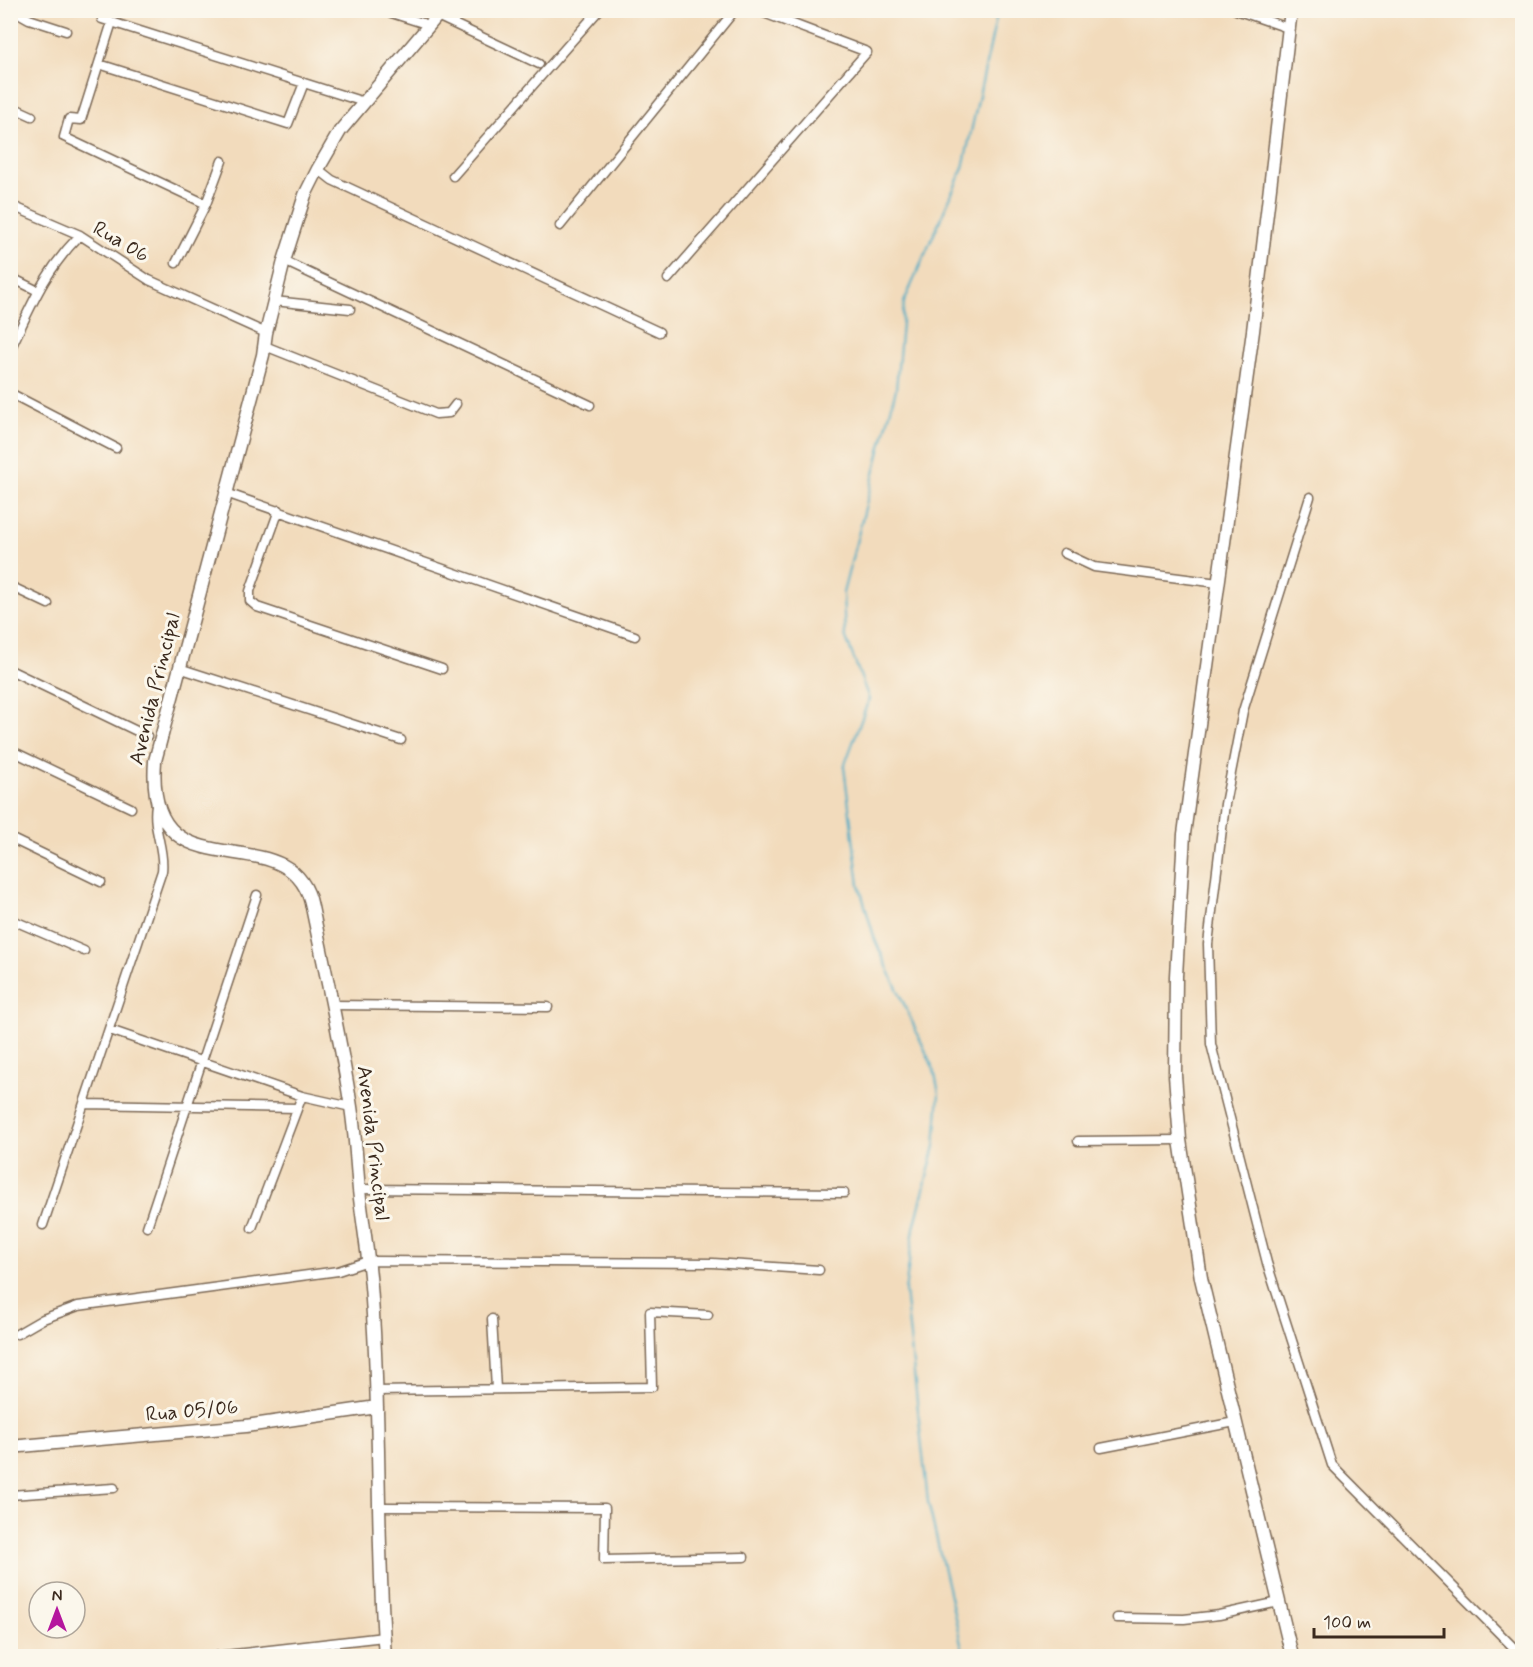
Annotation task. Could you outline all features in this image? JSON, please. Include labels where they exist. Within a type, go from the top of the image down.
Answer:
[{"type":"street","points":[[13,10],[29,19],[66,32]]},
{"type":"street","points":[[382,10],[436,17],[539,63]]},
{"type":"street","points":[[453,176],[599,10]]},
{"type":"street","points":[[560,226],[735,10]]},
{"type":"street","points":[[668,279],[867,52],[756,10]]},
{"type":"street","points":[[1236,10],[1288,28]]},
{"type":"street","points":[[1291,10],[1253,331],[1184,834],[1176,976],[1175,1075],[1180,1140],[1201,1278],[1292,1656]]},
{"type":"street","name":"Avenida Principal","points":[[385,1656],[377,1407],[368,1261],[351,1107],[312,903],[294,872],[264,857],[206,850],[190,843],[171,830],[162,819],[156,806],[153,789],[155,761],[284,261],[305,195],[340,131],[436,17]]},
{"type":"street","points":[[102,19],[364,102]]},
{"type":"street","points":[[112,22],[81,120],[69,119],[64,137],[206,204]]},
{"type":"street","points":[[99,64],[288,124],[304,83]]},
{"type":"street","points":[[10,106],[32,116]]},
{"type":"street","points":[[176,263],[206,204],[222,161]]},
{"type":"street","points":[[318,169],[332,180],[659,332]]},
{"type":"street","points":[[10,205],[80,235]]},
{"type":"street","name":"Rua 06","points":[[10,350],[38,291],[57,259],[80,235],[149,280],[265,340],[436,414],[448,413],[456,404]]},
{"type":"street","points":[[284,261],[590,405]]},
{"type":"street","points":[[10,277],[38,291]]},
{"type":"street","points":[[274,301],[350,309]]},
{"type":"street","points":[[10,393],[116,448]]},
{"type":"street","points":[[226,492],[635,636]]},
{"type":"street","points":[[1310,497],[1243,711],[1225,804],[1208,944],[1211,1044],[1267,1263],[1332,1465],[1522,1656]]},
{"type":"street","points":[[279,510],[250,591],[250,601],[257,607],[442,669]]},
{"type":"street","points":[[1064,553],[1094,567],[1218,584]]},
{"type":"street","points":[[10,586],[48,604]]},
{"type":"street","points":[[179,669],[401,740]]},
{"type":"street","points":[[10,670],[147,736]]},
{"type":"street","points":[[10,750],[131,808]]},
{"type":"street","points":[[43,1225],[162,872],[164,863],[154,817],[156,806]]},
{"type":"street","points":[[10,838],[101,882]]},
{"type":"street","points":[[147,1227],[257,895]]},
{"type":"street","points":[[10,919],[84,951]]},
{"type":"street","points":[[331,1005],[548,1006]]},
{"type":"street","points":[[110,1030],[203,1060],[302,1096],[351,1107]]},
{"type":"street","points":[[252,1228],[302,1096]]},
{"type":"street","points":[[85,1104],[297,1108]]},
{"type":"street","points":[[1078,1141],[1180,1140]]},
{"type":"street","points":[[359,1189],[844,1193]]},
{"type":"street","points":[[17,1334],[43,1319],[78,1306],[338,1271],[368,1261],[713,1263],[819,1270]]},
{"type":"street","points":[[376,1391],[652,1387],[650,1312],[708,1315]]},
{"type":"street","points":[[492,1319],[496,1389]]},
{"type":"street","name":"Rua 05/06","points":[[10,1447],[246,1426],[377,1407]]},
{"type":"street","points":[[1101,1448],[1235,1422]]},
{"type":"street","points":[[10,1495],[114,1488]]},
{"type":"street","points":[[379,1507],[605,1508],[604,1560],[744,1557]]},
{"type":"street","points":[[1117,1618],[1184,1619],[1219,1615],[1279,1602]]},
{"type":"street","points":[[217,1656],[384,1637]]},
{"type":"waterway","points":[[964,1656],[928,1502],[905,1291],[914,1228],[935,1146],[939,1093],[934,1070],[875,940],[859,885],[844,767],[869,699],[845,635],[843,593],[896,389],[904,302],[963,168],[998,10]]}]
